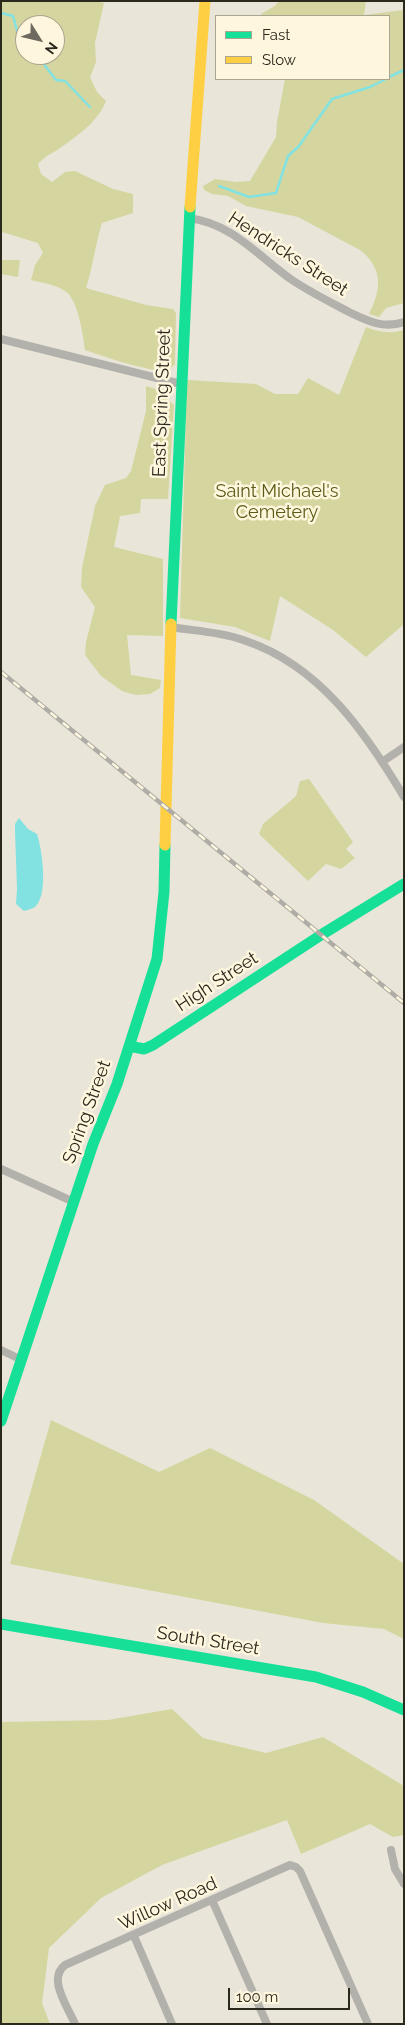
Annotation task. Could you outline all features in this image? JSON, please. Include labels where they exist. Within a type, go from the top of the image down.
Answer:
[{"type":"main road","name":"East Spring Street","points":[[164,806],[188,218],[205,1]]},
{"type":"main road","name":"Spring Street","points":[[1,1421],[93,1144],[117,1084],[157,959],[164,892],[164,806]]},
{"type":"main road","name":"High Street","points":[[129,1046],[144,1049],[153,1045],[320,935],[404,884]]},
{"type":"main road","name":"South Street","points":[[1,1624],[307,1676],[363,1692],[404,1710]]},
{"type":"street","name":"Hendricks Street","points":[[188,218],[204,221],[231,232],[292,279],[335,305],[369,321],[392,325],[404,322]]},
{"type":"street","points":[[1,339],[181,384]]},
{"type":"street","points":[[170,627],[238,638],[262,647],[310,678],[340,706],[360,729],[404,797]]},
{"type":"street","points":[[382,762],[404,747]]},
{"type":"street","points":[[1,1169],[74,1202]]},
{"type":"street","points":[[1,1350],[22,1360]]},
{"type":"street","points":[[391,1850],[395,1869],[404,1884]]},
{"type":"street","name":"Willow Road","points":[[75,2024],[58,1986],[58,1973],[68,1964],[287,1866],[294,1866],[300,1871],[368,2024]]},
{"type":"street","points":[[212,1900],[268,2024]]},
{"type":"street","points":[[134,1936],[172,2024]]},
{"type":"green space","points":[[1,1],[96,1],[104,3],[95,43],[96,62],[90,77],[97,92],[106,101],[98,115],[88,126],[38,164],[41,174],[52,182],[65,172],[75,171],[113,189],[133,194],[133,213],[102,223],[86,288],[146,305],[173,309],[176,313],[175,364],[169,369],[152,369],[127,364],[85,350],[77,309],[70,295],[57,287],[31,280],[35,265],[43,253],[38,243],[2,232],[1,236]]},
{"type":"green space","points":[[279,1],[366,1],[364,15],[261,15]]},
{"type":"green space","points":[[404,10],[404,303],[386,308],[379,317],[369,314],[378,288],[377,272],[368,257],[360,250],[298,217],[246,206],[228,196],[212,194],[204,190],[203,186],[215,179],[236,182],[250,181],[276,137],[285,80],[390,80],[390,15],[364,15]]},
{"type":"green space","points":[[1,260],[20,260],[18,277],[1,274]]},
{"type":"green space","name":"Saint Michael's Cemetery","points":[[366,327],[385,332],[404,330],[404,624],[366,657],[333,630],[280,596],[270,641],[235,627],[180,618],[187,380],[256,384],[275,394],[298,394],[308,378],[339,395]]},
{"type":"green space","points":[[146,386],[162,391],[166,398],[174,405],[168,499],[141,499],[140,513],[120,516],[114,547],[163,559],[163,636],[127,635],[131,675],[161,680],[160,688],[150,694],[136,695],[122,691],[101,676],[85,655],[86,642],[95,607],[81,587],[82,568],[95,506],[105,485],[126,478],[131,471],[146,411]]},
{"type":"green space","points":[[309,779],[353,842],[346,849],[355,858],[341,869],[326,864],[308,881],[259,834],[263,824],[296,796],[300,781]]},
{"type":"green space","points":[[51,1420],[159,1472],[210,1448],[314,1500],[404,1564],[404,1639],[384,1629],[323,1623],[10,1564]]},
{"type":"green space","points":[[172,1709],[203,1738],[266,1753],[323,1737],[404,1786],[404,1835],[393,1837],[370,1824],[301,1854],[287,1820],[162,1865],[101,1898],[49,1948],[42,2003],[50,2024],[1,2024],[1,1722],[108,1720]]},
{"type":"water","points":[[19,818],[28,829],[37,834],[43,872],[42,893],[39,901],[35,907],[24,911],[16,904],[15,824]]},
{"type":"waterway","points":[[1,13],[13,16],[24,55],[43,63],[56,80],[65,81],[90,107]]},
{"type":"waterway","points":[[390,77],[404,70]]},
{"type":"waterway","points":[[219,186],[249,197],[276,193],[288,156],[299,146],[332,99],[370,87],[384,80]]},
{"type":"railway","points":[[1,672],[404,1003]]},
{"type":"traffic: fast","points":[[171,624],[190,207]]},
{"type":"traffic: fast","points":[[1,1421],[93,1144],[117,1084],[157,959],[164,892],[165,845]]},
{"type":"traffic: fast","points":[[129,1046],[144,1049],[153,1045],[321,935],[404,884]]},
{"type":"traffic: fast","points":[[1,1624],[316,1677],[363,1692],[404,1710]]},
{"type":"traffic: slow","points":[[190,207],[205,1]]},
{"type":"traffic: slow","points":[[165,845],[171,624]]}]
